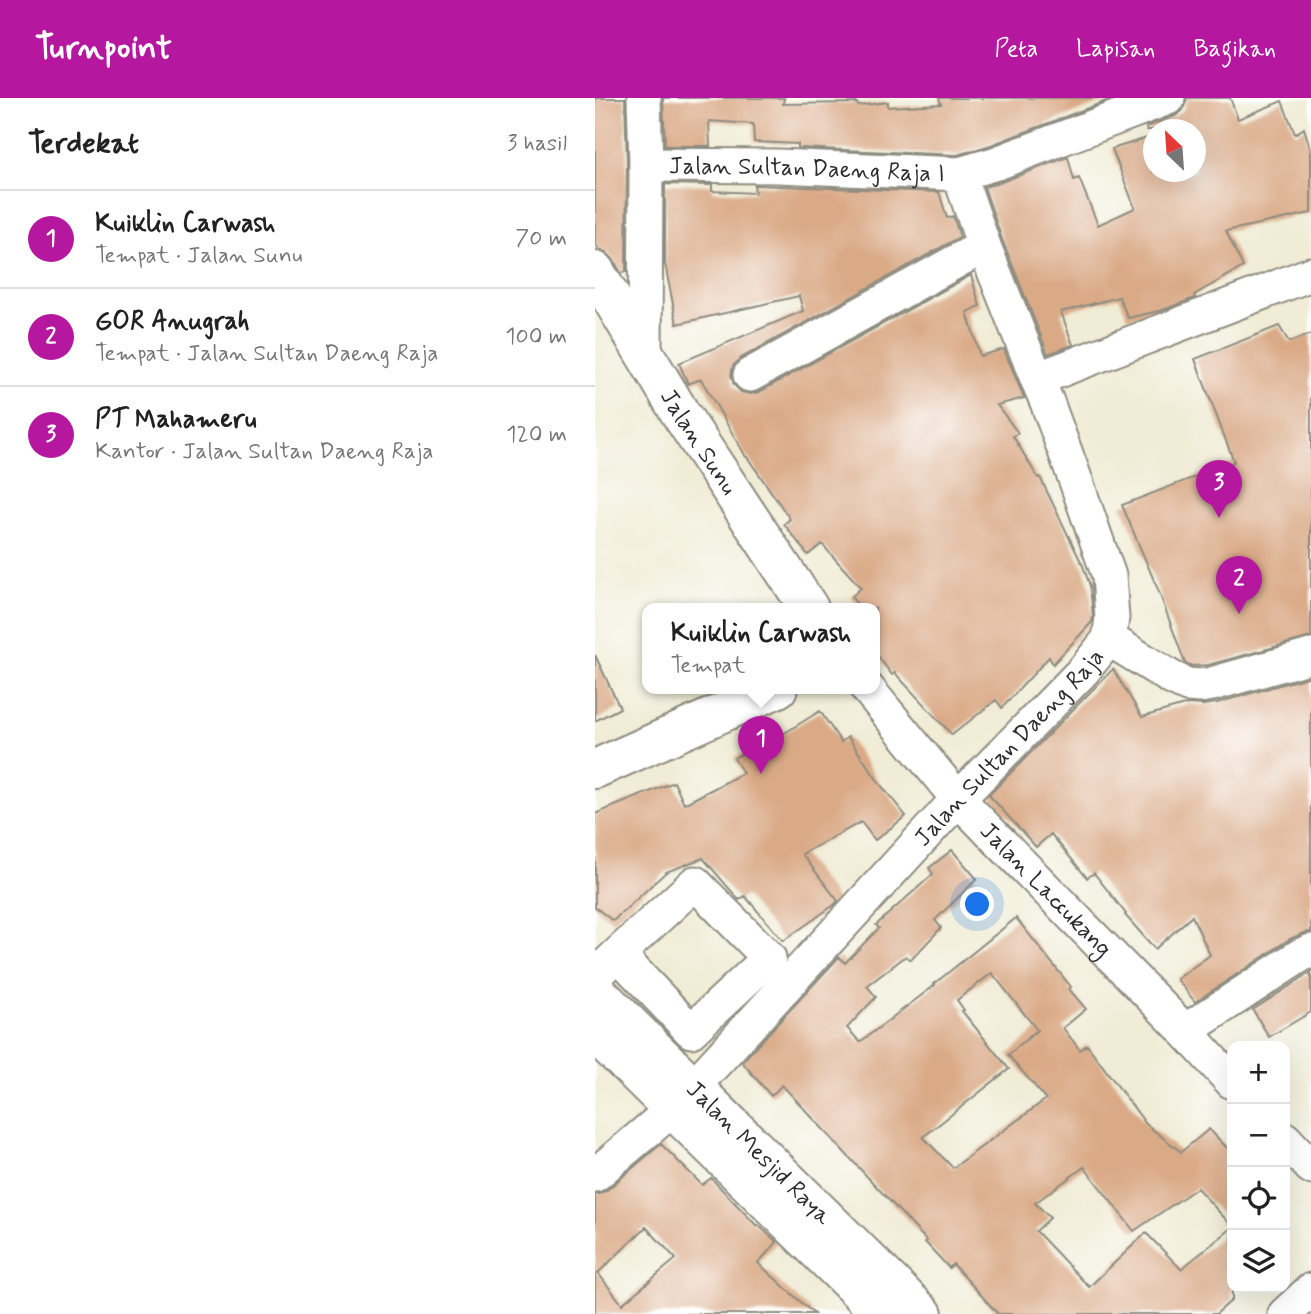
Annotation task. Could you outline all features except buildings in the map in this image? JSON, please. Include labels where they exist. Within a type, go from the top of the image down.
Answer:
[{"type":"main road","name":"Jalan Sunu","points":[[595,271],[680,413],[806,603]]},
{"type":"main road","points":[[595,769],[764,694]]},
{"type":"main road","name":"Jalan Mesjid Raya","points":[[595,990],[683,1098],[855,1267],[923,1314]]},
{"type":"main road","name":"Jalan Mesjid Raya","points":[[595,1033],[683,1098]]},
{"type":"main road","name":"Jalan Mesjid Raya","points":[[855,1267],[882,1314]]},
{"type":"street","points":[[644,98],[645,354]]},
{"type":"street","points":[[959,174],[1021,155],[1168,98]]},
{"type":"street","name":"Jalan Sultan Daeng Raja I","points":[[646,165],[778,166],[959,174],[984,246],[1037,379]]},
{"type":"street","points":[[750,375],[984,246]]},
{"type":"street","points":[[1037,379],[1311,274]]},
{"type":"street","name":"Jalan Sultan Daeng Raja","points":[[595,1175],[683,1098],[958,799],[1084,670],[1109,639],[1112,598],[1109,576],[1037,379]]},
{"type":"street","points":[[1109,639],[1187,685],[1212,684],[1311,656]]},
{"type":"street","name":"Jalan Laccukang","points":[[872,694],[958,799],[1227,1077]]},
{"type":"street","points":[[695,883],[769,958],[734,991],[691,1031],[606,965],[695,883]]},
{"type":"street","points":[[1185,1031],[1311,951]]},
{"type":"street","points":[[734,991],[758,1016]]},
{"type":"street","points":[[1290,1144],[1311,1167]]},
{"type":"street","points":[[1285,1314],[1311,1290]]},
{"type":"place","name":"PT Mahameru","points":[[1219,518]]},
{"type":"place","name":"GOR Anugrah","points":[[1239,614]]},
{"type":"place","name":"Kuiklin Carwash","points":[[761,774]]}]
